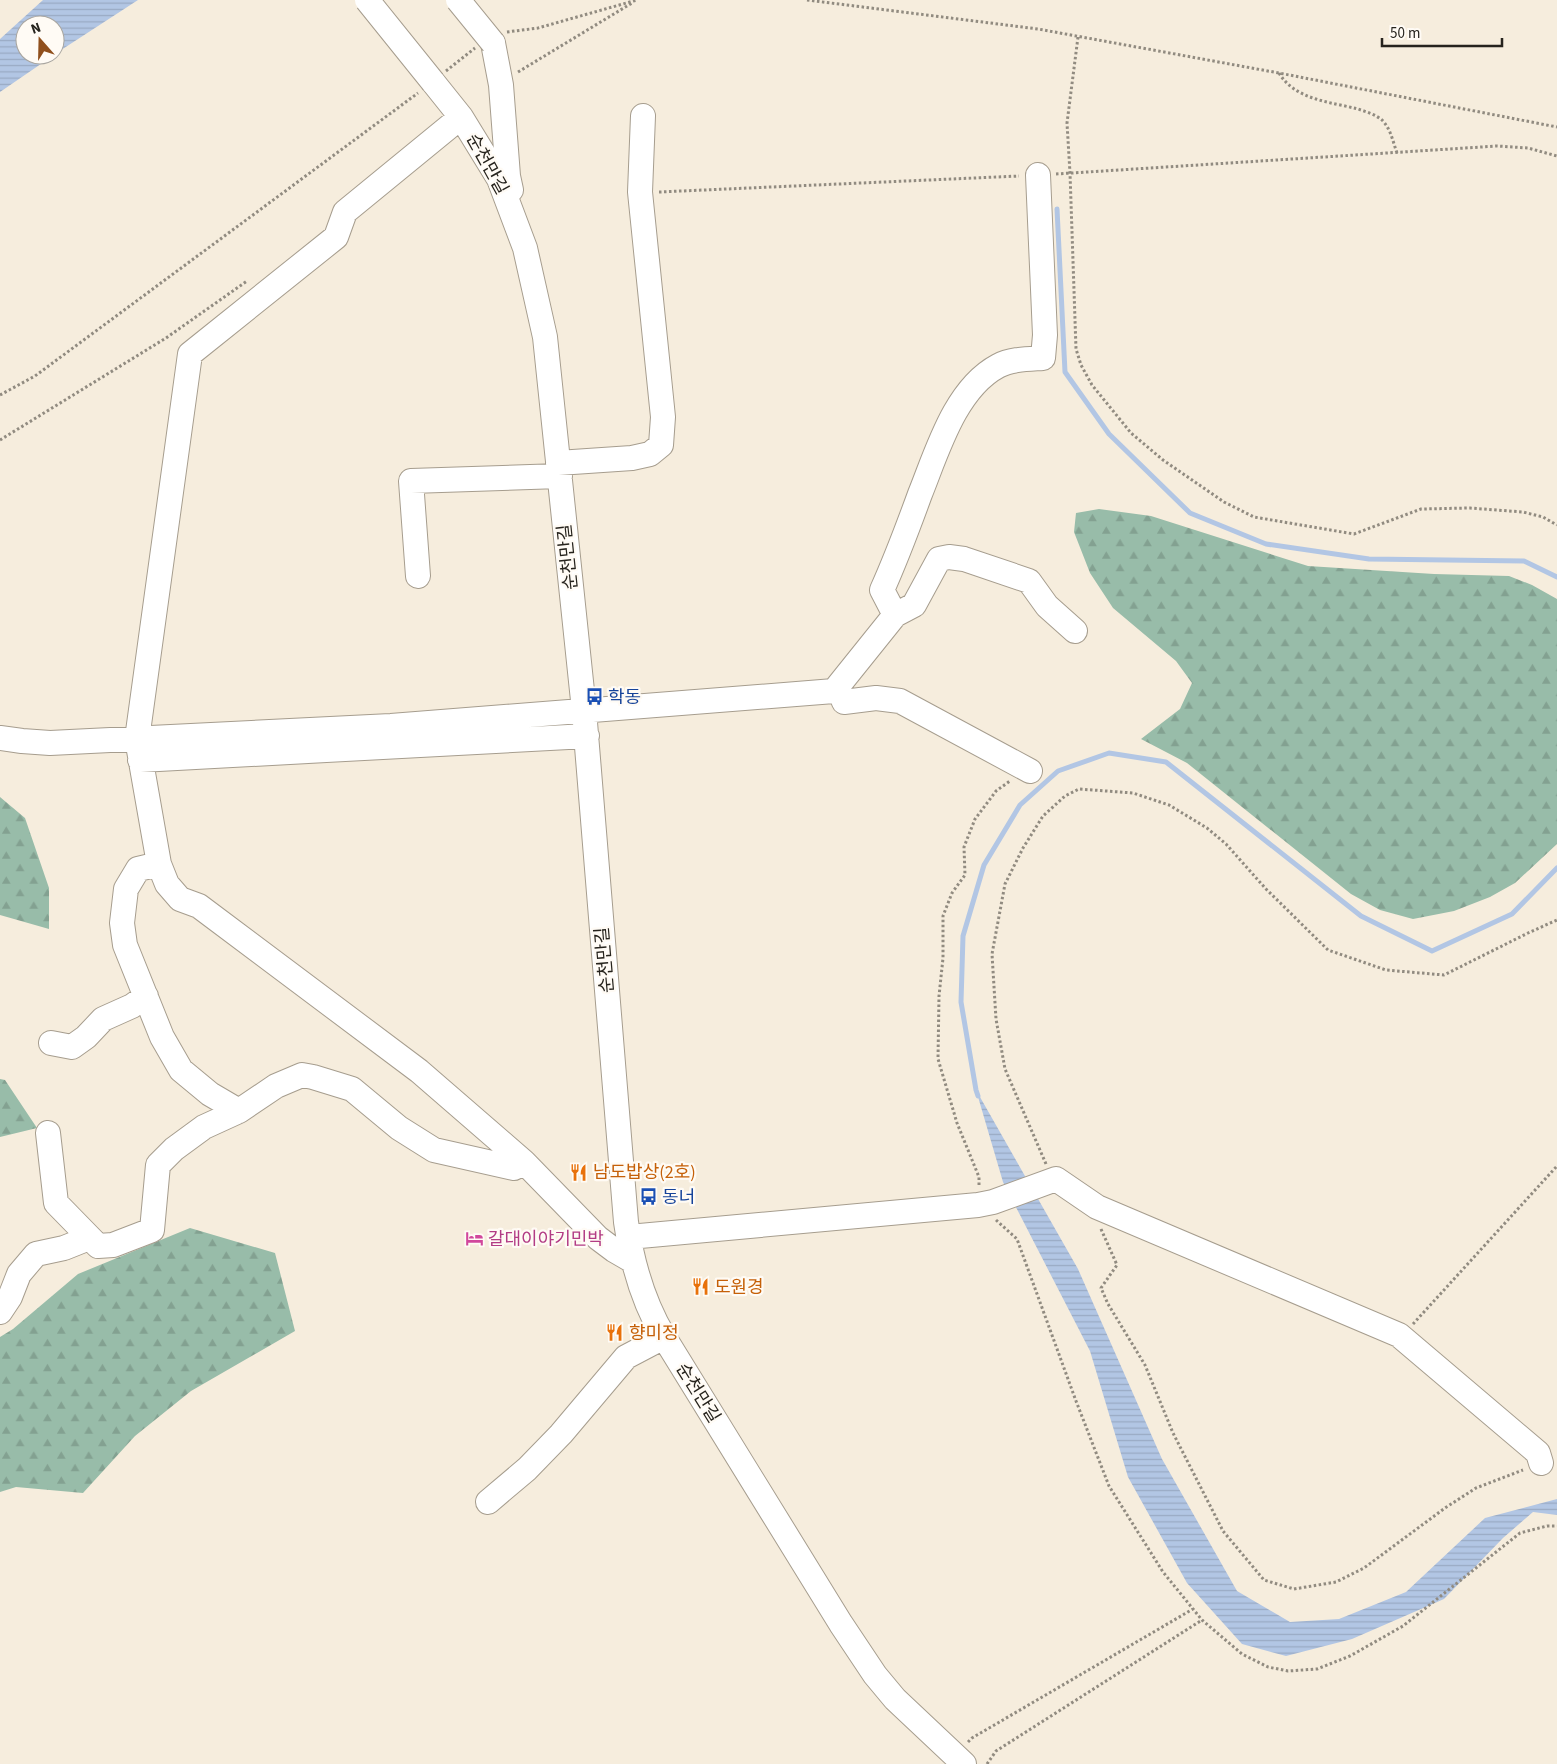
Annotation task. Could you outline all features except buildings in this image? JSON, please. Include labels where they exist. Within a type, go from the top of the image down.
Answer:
[{"type":"street","name":"순천만길","points":[[367,0],[461,117],[499,180],[525,248],[545,337],[587,736],[628,1237],[633,1261],[649,1308],[664,1337],[826,1600],[875,1675],[895,1698],[960,1760]]},
{"type":"street","points":[[458,0],[491,41],[501,85],[508,176],[525,248]]},
{"type":"street","points":[[418,576],[411,481],[559,470],[650,454],[661,444],[662,417],[640,192],[643,116]]},
{"type":"street","points":[[461,117],[346,212],[336,237],[190,354],[138,749],[158,864],[168,884],[180,899],[199,906],[419,1071],[524,1162],[598,1238],[633,1261]]},
{"type":"street","points":[[895,616],[882,590],[941,439],[955,412],[983,377],[998,366],[1024,359],[1043,358],[1045,335],[1038,175]]},
{"type":"street","points":[[138,749],[391,726],[834,691],[895,616],[914,605],[939,559],[949,557],[964,559],[1029,581],[1047,606],[1075,631]]},
{"type":"street","points":[[838,686],[844,702],[876,698],[900,701],[1020,775]]},
{"type":"street","points":[[0,738],[138,749],[587,736]]},
{"type":"street","points":[[158,864],[138,869],[126,889],[122,913],[125,945],[162,1037],[180,1070],[210,1094],[238,1111]]},
{"type":"street","points":[[51,1043],[72,1047],[86,1038],[103,1018],[132,1006],[146,996]]},
{"type":"street","points":[[48,1133],[56,1203],[98,1246],[113,1244],[152,1230],[158,1165],[174,1149],[204,1127],[238,1111],[276,1086],[302,1075],[352,1089],[399,1128],[434,1150],[514,1168],[524,1162]]},
{"type":"street","points":[[628,1237],[985,1204],[1048,1182],[1097,1207],[1399,1335],[1538,1453],[1541,1463]]},
{"type":"street","points":[[0,1312],[10,1297],[19,1274],[36,1254],[64,1248],[89,1238]]},
{"type":"street","points":[[488,1502],[527,1469],[560,1434],[626,1357],[664,1337]]},
{"type":"path","points":[[0,394],[35,376],[433,81],[491,41],[637,0]]},
{"type":"path","points":[[501,85],[515,74],[637,0]]},
{"type":"path","points":[[807,0],[1038,29],[1557,127]]},
{"type":"path","points":[[1078,37],[1067,123],[1076,349],[1081,365],[1092,385],[1131,433],[1163,460],[1224,502],[1254,517],[1354,534],[1421,509],[1470,508],[1523,512],[1543,517],[1557,525]]},
{"type":"path","points":[[1279,73],[1294,90],[1323,101],[1365,111],[1382,120],[1391,135],[1396,153]]},
{"type":"path","points":[[640,192],[1038,175],[1506,146],[1528,148],[1557,156]]},
{"type":"path","points":[[0,440],[166,338],[254,276]]},
{"type":"path","points":[[1020,775],[996,791],[975,819],[964,848],[965,876],[952,893],[943,916],[938,1059],[958,1123],[979,1177],[985,1204],[1017,1239],[1109,1486],[1163,1572],[1202,1620],[1242,1654],[1268,1667],[1288,1671],[1317,1669],[1350,1656],[1403,1626],[1520,1533],[1547,1526],[1557,1526]]},
{"type":"path","points":[[1048,1182],[1046,1163],[1005,1070],[996,1019],[992,954],[1005,884],[1022,848],[1043,816],[1065,796],[1079,789],[1134,793],[1169,805],[1207,828],[1226,844],[1266,889],[1328,950],[1386,970],[1444,975],[1557,920]]},
{"type":"path","points":[[1399,1335],[1416,1322],[1557,1166]]},
{"type":"path","points":[[1097,1207],[1097,1221],[1117,1265],[1101,1288],[1108,1304],[1145,1365],[1173,1434],[1224,1531],[1264,1580],[1294,1589],[1336,1582],[1364,1568],[1476,1488],[1541,1463]]},
{"type":"path","points":[[960,1760],[972,1738],[1193,1609]]},
{"type":"path","points":[[988,1764],[996,1751],[1202,1620]]},
{"type":"green space","points":[[1099,509],[1151,516],[1308,566],[1434,574],[1509,576],[1532,585],[1557,599],[1557,844],[1515,883],[1490,897],[1454,911],[1413,919],[1380,910],[1351,894],[1187,763],[1141,739],[1180,709],[1192,683],[1176,661],[1113,608],[1090,573],[1074,532],[1076,513]]},
{"type":"green space","points":[[0,797],[25,818],[49,888],[49,929],[0,915]]},
{"type":"green space","points":[[0,1079],[5,1080],[37,1128],[0,1137]]},
{"type":"green space","points":[[190,1228],[275,1253],[295,1331],[191,1391],[135,1436],[83,1493],[16,1487],[0,1492],[0,1337],[13,1329],[78,1274]]},
{"type":"water","points":[[43,0],[138,0],[65,47],[65,15],[26,15]]},
{"type":"water","points":[[15,25],[15,65],[39,65],[0,92],[0,39]]},
{"type":"water","points":[[976,1090],[1078,1269],[1162,1459],[1237,1591],[1290,1622],[1339,1619],[1406,1592],[1485,1518],[1557,1499],[1557,1515],[1533,1512],[1503,1538],[1444,1599],[1352,1639],[1286,1656],[1242,1644],[1187,1583],[1128,1477],[1090,1351],[1003,1182]]},
{"type":"waterway","points":[[1057,209],[1065,372],[1109,434],[1190,513],[1266,544],[1369,559],[1524,561],[1557,577]]},
{"type":"waterway","points":[[978,1096],[961,1002],[963,936],[984,865],[1020,805],[1058,771],[1109,753],[1166,762],[1361,916],[1432,951],[1512,914],[1557,868]]},
{"type":"place","name":"학동","points":[[594,697]]},
{"type":"place","name":"남도밥상(2호)","points":[[579,1172]]},
{"type":"place","name":"동너","points":[[648,1197]]},
{"type":"place","name":"갈대이야기민박","points":[[474,1239]]},
{"type":"place","name":"도원경","points":[[700,1287]]},
{"type":"place","name":"향미정","points":[[615,1333]]}]
